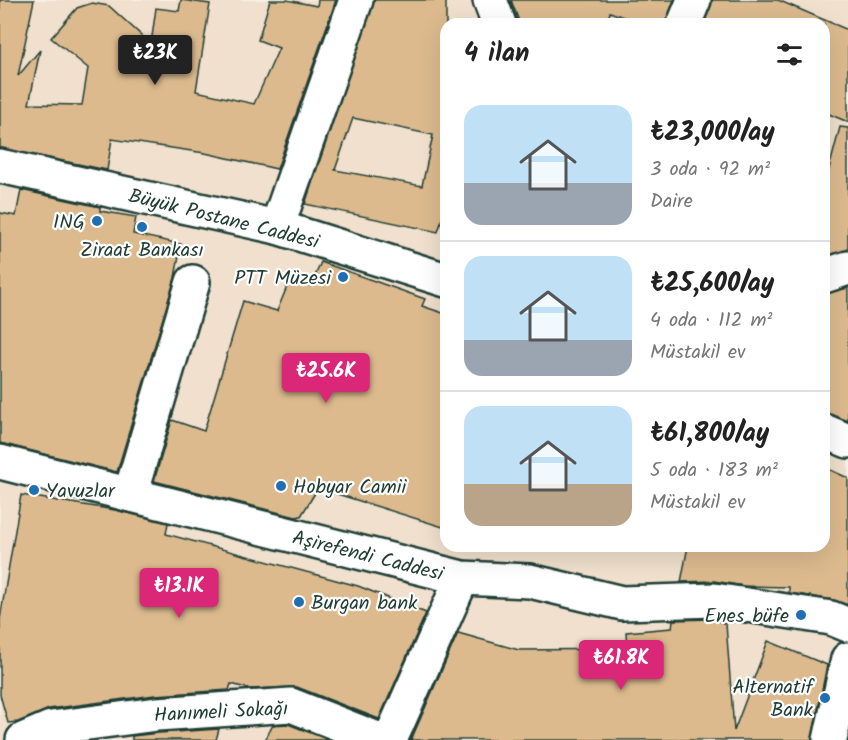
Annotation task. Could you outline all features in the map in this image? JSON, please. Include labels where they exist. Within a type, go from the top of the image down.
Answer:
[{"type":"street","points":[[277,227],[356,0]]},
{"type":"street","points":[[490,0],[497,18]]},
{"type":"street","points":[[686,18],[694,0]]},
{"type":"street","name":"Büyük Postane Caddesi","points":[[0,166],[277,227],[440,278]]},
{"type":"street","points":[[830,274],[848,268]]},
{"type":"street","points":[[130,495],[192,282]]},
{"type":"street","points":[[830,434],[848,441]]},
{"type":"street","name":"Aşirefendi Caddesi","points":[[0,462],[462,578],[530,581],[622,603],[714,600],[831,618],[848,626]]},
{"type":"street","points":[[390,740],[462,578]]},
{"type":"street","points":[[830,740],[848,659]]},
{"type":"street","name":"Hanımeli Sokağı","points":[[48,736],[157,714],[291,705],[380,740]]},
{"type":"shaded area","points":[[0,0],[848,0],[848,596],[814,740],[0,740]]},
{"type":"building","points":[[0,0],[34,0],[18,76],[40,50],[29,104],[82,105],[88,68],[51,38],[77,8],[92,3],[109,6],[151,44],[156,8],[179,11],[181,0],[210,4],[196,91],[254,104],[279,48],[258,40],[270,0],[287,0],[317,6],[318,0],[336,0],[277,169],[205,153],[112,139],[107,170],[0,148]]},
{"type":"building","points":[[374,0],[446,0],[446,18],[440,18],[440,226],[438,232],[305,204]],"holes":[[[353,118],[433,135],[422,186],[335,170]]]},
{"type":"building","points":[[511,0],[674,0],[668,18],[626,18],[610,12],[608,18],[518,18]]},
{"type":"building","points":[[712,0],[778,0],[820,18],[706,18]]},
{"type":"building","points":[[830,22],[848,30],[848,122],[830,114]]},
{"type":"building","points":[[840,127],[848,128],[848,250],[830,254],[830,165]]},
{"type":"building","points":[[21,190],[100,207],[100,211],[136,217],[133,234],[181,244],[175,278],[117,472],[0,443],[0,213],[16,216]]},
{"type":"building","points":[[321,262],[425,299],[422,306],[440,312],[440,526],[318,488],[301,516],[296,517],[154,481],[172,420],[204,431],[243,301],[277,311],[289,282],[311,286]]},
{"type":"building","points":[[848,288],[848,421],[830,414],[830,292]]},
{"type":"building","points":[[830,470],[848,478],[848,605],[834,600],[789,593],[789,587],[744,586],[714,581],[681,582],[687,552],[830,552]]},
{"type":"building","points":[[21,495],[115,510],[168,523],[166,534],[358,586],[426,613],[379,719],[297,687],[250,689],[231,684],[229,690],[155,695],[49,709],[18,722],[8,723],[0,695],[0,619]]},
{"type":"building","points":[[713,619],[726,624],[734,731],[768,641],[827,665],[812,740],[411,740],[458,633],[519,650],[627,649],[626,632],[672,628],[673,620]]},
{"type":"building","points":[[288,724],[329,740],[265,740],[273,725]]},
{"type":"building","points":[[219,729],[216,740],[132,740],[132,736]]},
{"type":"place","name":"ING","points":[[97,221]]},
{"type":"place","name":"Ziraat Bankası","points":[[142,227]]},
{"type":"place","name":"PTT Müzesi","points":[[343,277]]},
{"type":"place","name":"Hobyar Camii","points":[[281,486]]},
{"type":"place","name":"Yavuzlar","points":[[34,490]]},
{"type":"place","name":"Burgan bank","points":[[299,602]]},
{"type":"place","name":"Enes büfe","points":[[801,615]]},
{"type":"place","name":"Alternatif Bank","points":[[825,698]]}]
